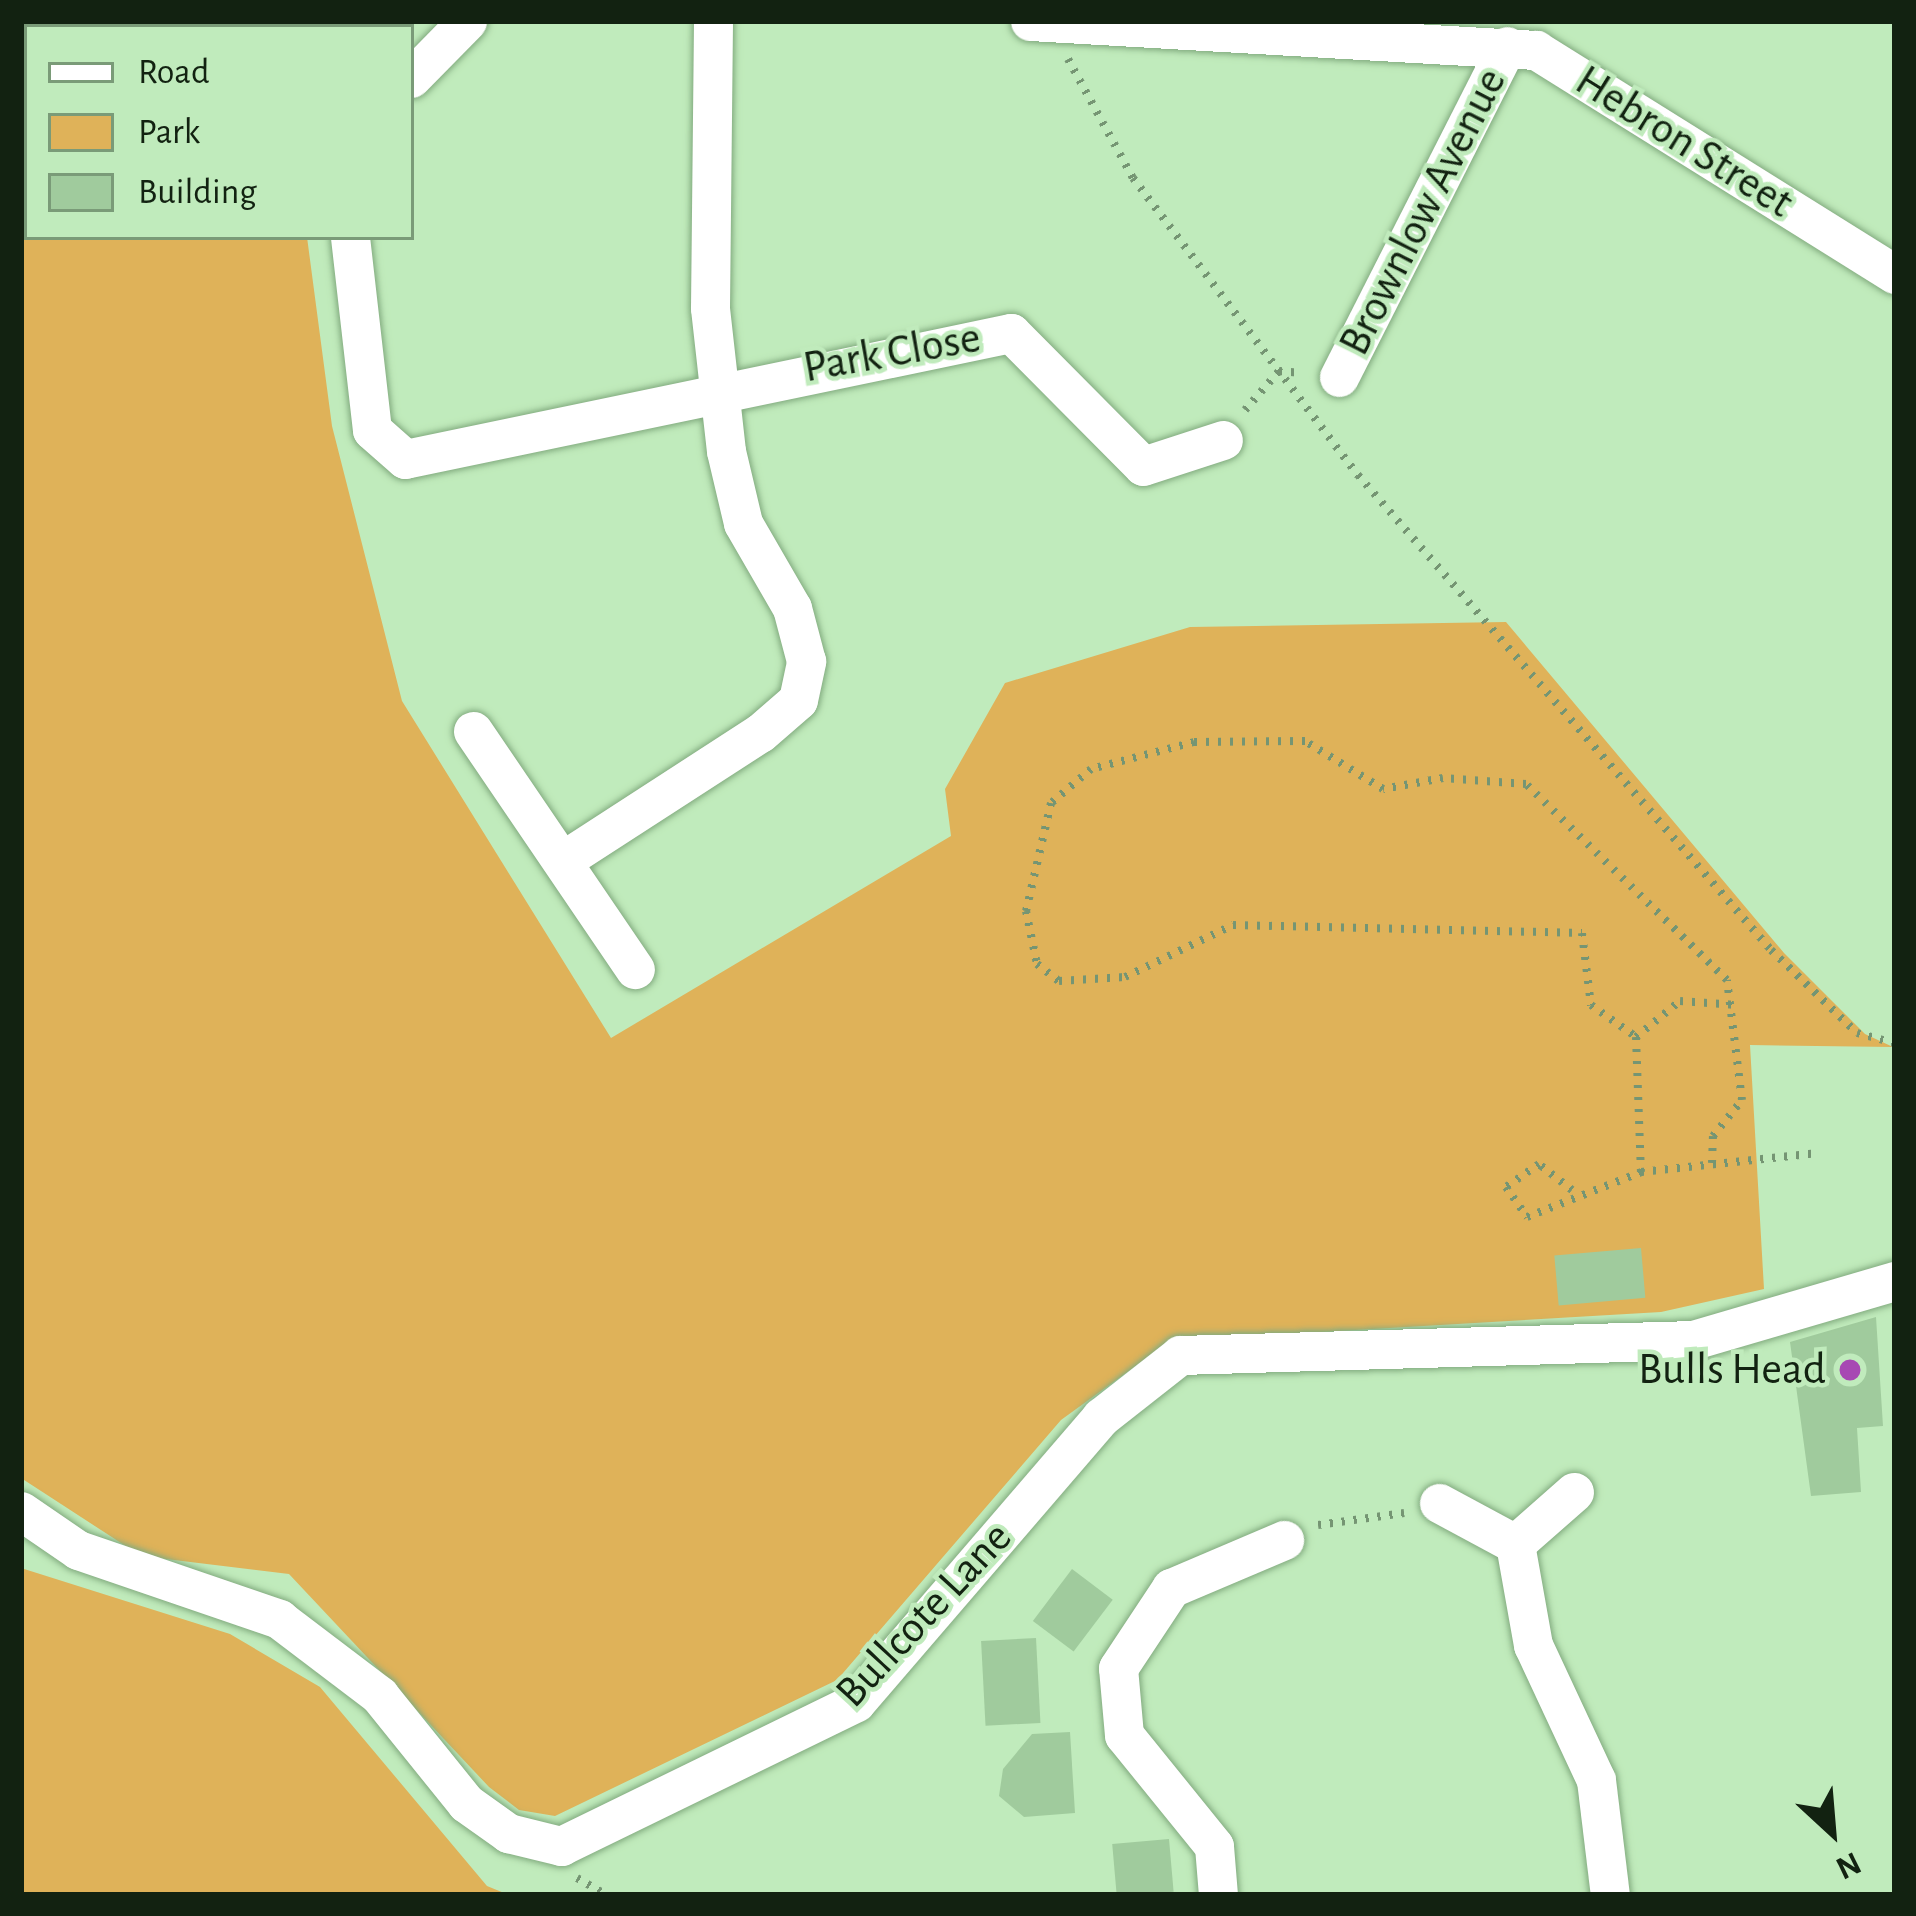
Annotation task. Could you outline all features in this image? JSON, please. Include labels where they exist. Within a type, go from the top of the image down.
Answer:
[{"type":"street","points":[[414,75],[467,21]]},
{"type":"street","points":[[565,860],[798,700],[806,662],[792,608],[743,524],[717,386],[713,21]]},
{"type":"street","name":"Hebron Street","points":[[1030,21],[1536,50],[1895,274]]},
{"type":"street","name":"Brownlow Avenue","points":[[1339,377],[1507,46]]},
{"type":"street","points":[[350,240],[372,430],[405,458],[717,386]]},
{"type":"street","name":"Park Close","points":[[717,386],[1011,333],[1143,466],[1223,440]]},
{"type":"street","points":[[473,731],[635,969]]},
{"type":"street","name":"Bullcote Lane","points":[[21,1511],[78,1550],[279,1619],[379,1696],[466,1803],[508,1833],[561,1846],[856,1702],[1101,1417],[1180,1355],[1694,1340],[1895,1282]]},
{"type":"street","points":[[1515,1544],[1574,1492]]},
{"type":"street","points":[[1439,1503],[1515,1544]]},
{"type":"street","points":[[1218,1895],[1214,1846],[1124,1735],[1118,1668],[1171,1588],[1284,1540]]},
{"type":"street","points":[[1515,1544],[1533,1645],[1596,1780],[1610,1895]]},
{"type":"path","points":[[1068,22],[1082,94],[1276,374],[1793,971],[1857,1033],[1895,1043]]},
{"type":"path","points":[[1276,374],[1339,377]]},
{"type":"path","points":[[1223,440],[1276,374]]},
{"type":"path","points":[[1636,1037],[1591,1005],[1589,935],[1565,930],[1232,925],[1126,977],[1059,981],[1037,964],[1026,910],[1035,838],[1051,803],[1091,769],[1194,742],[1305,741],[1383,789],[1443,778],[1526,784],[1727,980],[1738,1005],[1742,1100],[1713,1136],[1712,1162]]},
{"type":"path","points":[[1636,1037],[1680,1001],[1738,1005]]},
{"type":"path","points":[[1636,1037],[1641,1172]]},
{"type":"path","points":[[1572,1190],[1540,1164],[1506,1186],[1527,1216],[1572,1190],[1641,1172],[1818,1153]]},
{"type":"path","points":[[1284,1540],[1331,1520],[1439,1503]]},
{"type":"shaded area","points":[[21,21],[407,21],[24,24],[21,84]]},
{"type":"green space","points":[[21,82],[24,240],[307,240],[332,426],[402,701],[611,1038],[951,836],[945,789],[1005,683],[1190,627],[1506,622],[1784,953],[1865,1034],[1893,1047],[1750,1045],[1764,1289],[1661,1312],[1170,1341],[1061,1420],[837,1680],[555,1816],[519,1810],[489,1787],[289,1574],[141,1556],[21,1478]]},
{"type":"green space","points":[[21,1568],[230,1634],[320,1687],[487,1886],[509,1895],[21,1895]]},
{"type":"building","points":[[1641,1248],[1645,1298],[1559,1305],[1554,1256]]},
{"type":"building","points":[[1876,1317],[1883,1426],[1857,1428],[1861,1492],[1811,1496],[1790,1342]]},
{"type":"building","points":[[1072,1569],[1113,1600],[1074,1652],[1033,1621]]},
{"type":"building","points":[[1036,1638],[1040,1723],[986,1726],[981,1641]]},
{"type":"building","points":[[1070,1732],[1075,1813],[1024,1817],[999,1796],[1003,1769],[1032,1734]]},
{"type":"building","points":[[1169,1839],[1174,1892],[1117,1895],[1112,1844]]},
{"type":"place","name":"Bulls Head","points":[[1850,1370]]}]
